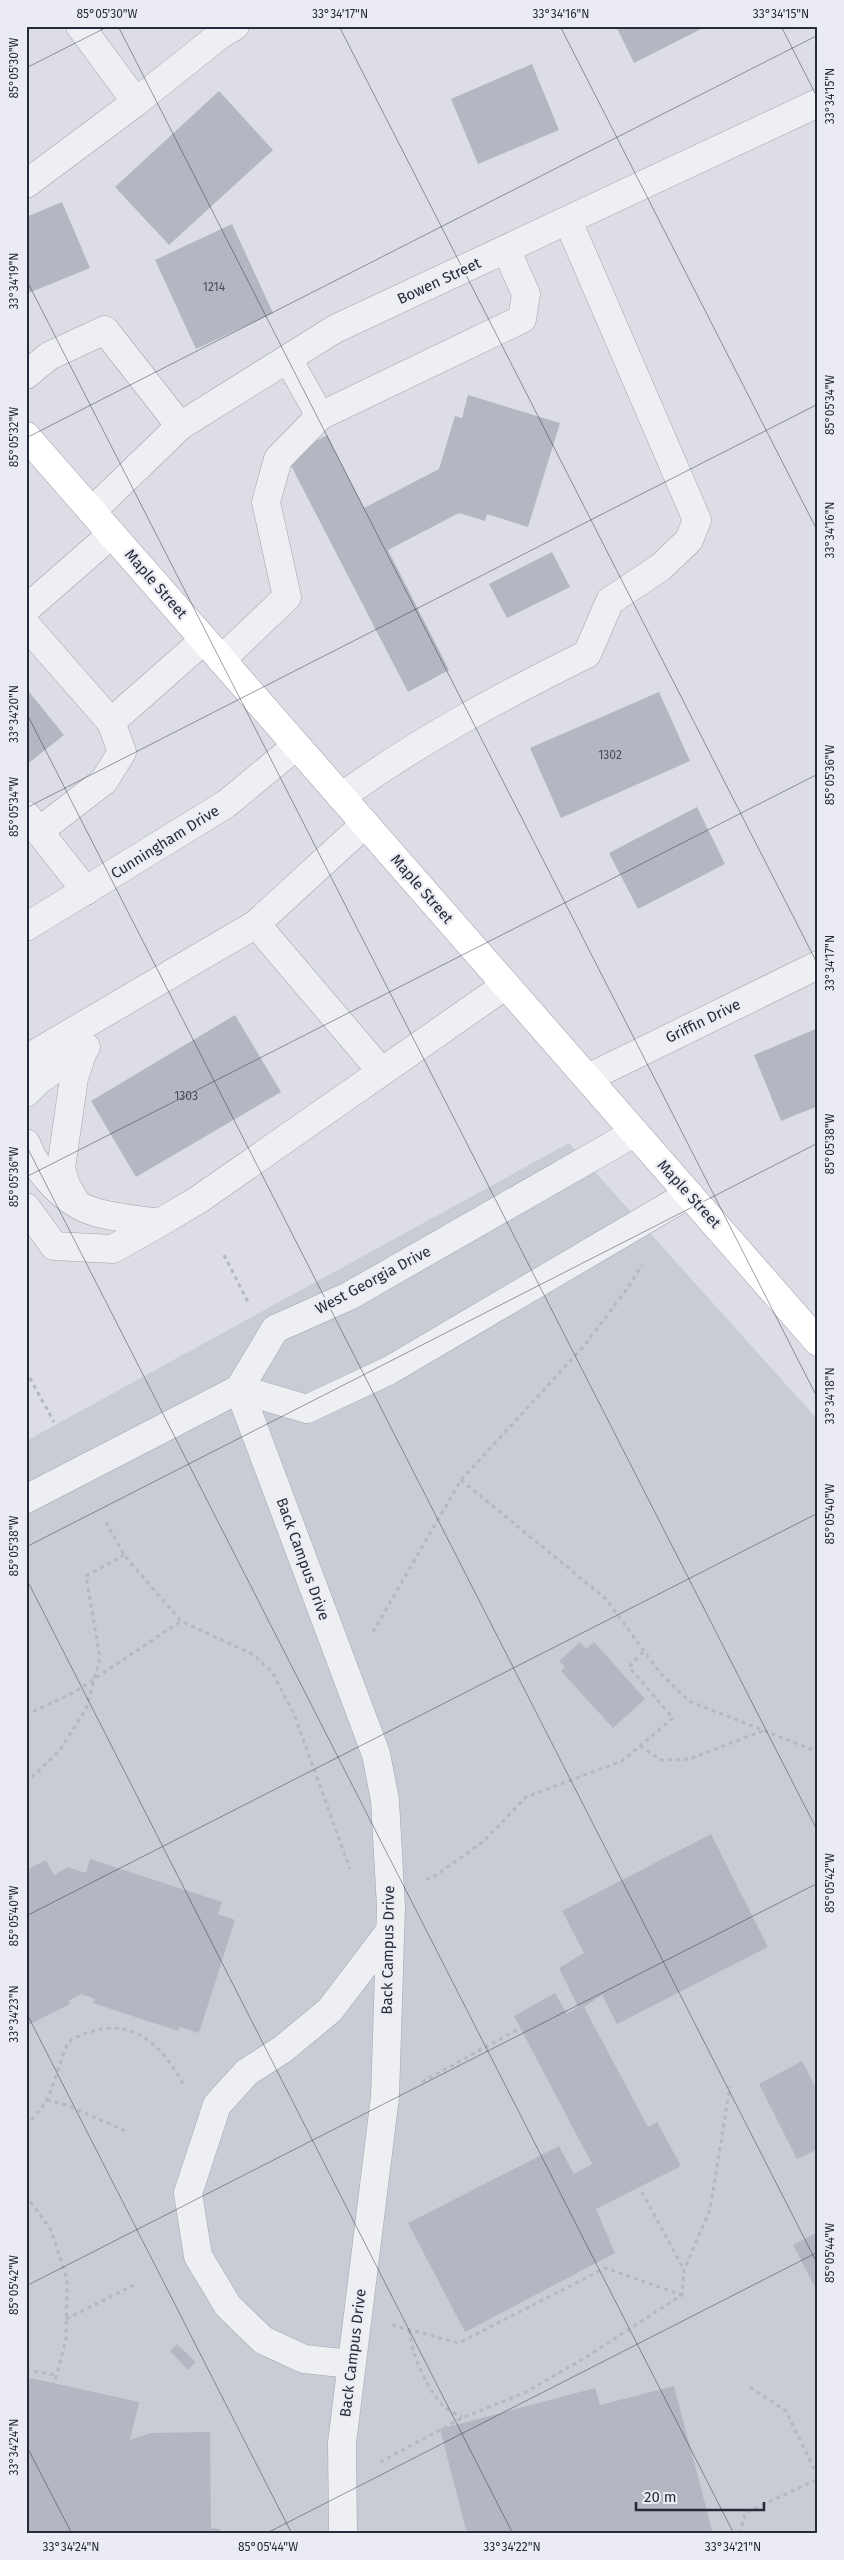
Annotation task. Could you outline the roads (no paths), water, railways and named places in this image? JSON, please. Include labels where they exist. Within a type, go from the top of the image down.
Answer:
[{"type":"main road","name":"Maple Street","points":[[27,438],[818,1342]]},
{"type":"street","points":[[80,26],[136,102]]},
{"type":"street","points":[[26,184],[136,102],[223,29]]},
{"type":"street","name":"Bowen Street","points":[[92,511],[180,426],[336,330],[818,103]]},
{"type":"street","points":[[341,797],[387,764],[491,701],[587,654],[610,601],[661,567],[689,540],[697,520],[568,220]]},
{"type":"street","points":[[221,660],[287,597],[266,502],[278,458],[320,416],[522,319],[526,294],[506,249]]},
{"type":"street","points":[[26,375],[49,356],[105,330],[180,426]]},
{"type":"street","points":[[288,359],[320,416]]},
{"type":"street","points":[[26,608],[112,534]]},
{"type":"street","points":[[26,625],[111,722],[122,752],[104,780],[32,823],[86,891]]},
{"type":"street","points":[[111,722],[204,640]]},
{"type":"street","name":"Cunningham Drive","points":[[26,927],[226,804],[295,746]]},
{"type":"street","points":[[26,1059],[256,924],[365,824]]},
{"type":"street","points":[[256,924],[381,1071]]},
{"type":"street","name":"Griffin Drive","points":[[588,1078],[818,965]]},
{"type":"street","points":[[26,1207],[54,1246],[113,1249],[198,1200],[506,985]]},
{"type":"street","points":[[26,1093],[39,1080],[82,1051],[133,997]]},
{"type":"street","points":[[76,1202],[66,1185],[61,1168],[74,1078],[82,1051]]},
{"type":"street","name":"West Georgia Drive","points":[[239,1389],[275,1329],[349,1296],[634,1133]]},
{"type":"street","points":[[26,1143],[33,1161],[55,1188],[76,1202],[96,1212],[159,1223]]},
{"type":"street","points":[[26,1499],[239,1389],[307,1409],[390,1370],[689,1194]]},
{"type":"street","name":"Back Campus Drive","points":[[239,1389],[376,1754],[385,1800],[390,1931],[385,2097],[342,2443],[343,2534]]},
{"type":"street","points":[[351,2364],[304,2359],[271,2344],[263,2340],[228,2306],[198,2256],[188,2193],[217,2105],[248,2072],[283,2049],[330,2010],[390,1931]]}]
